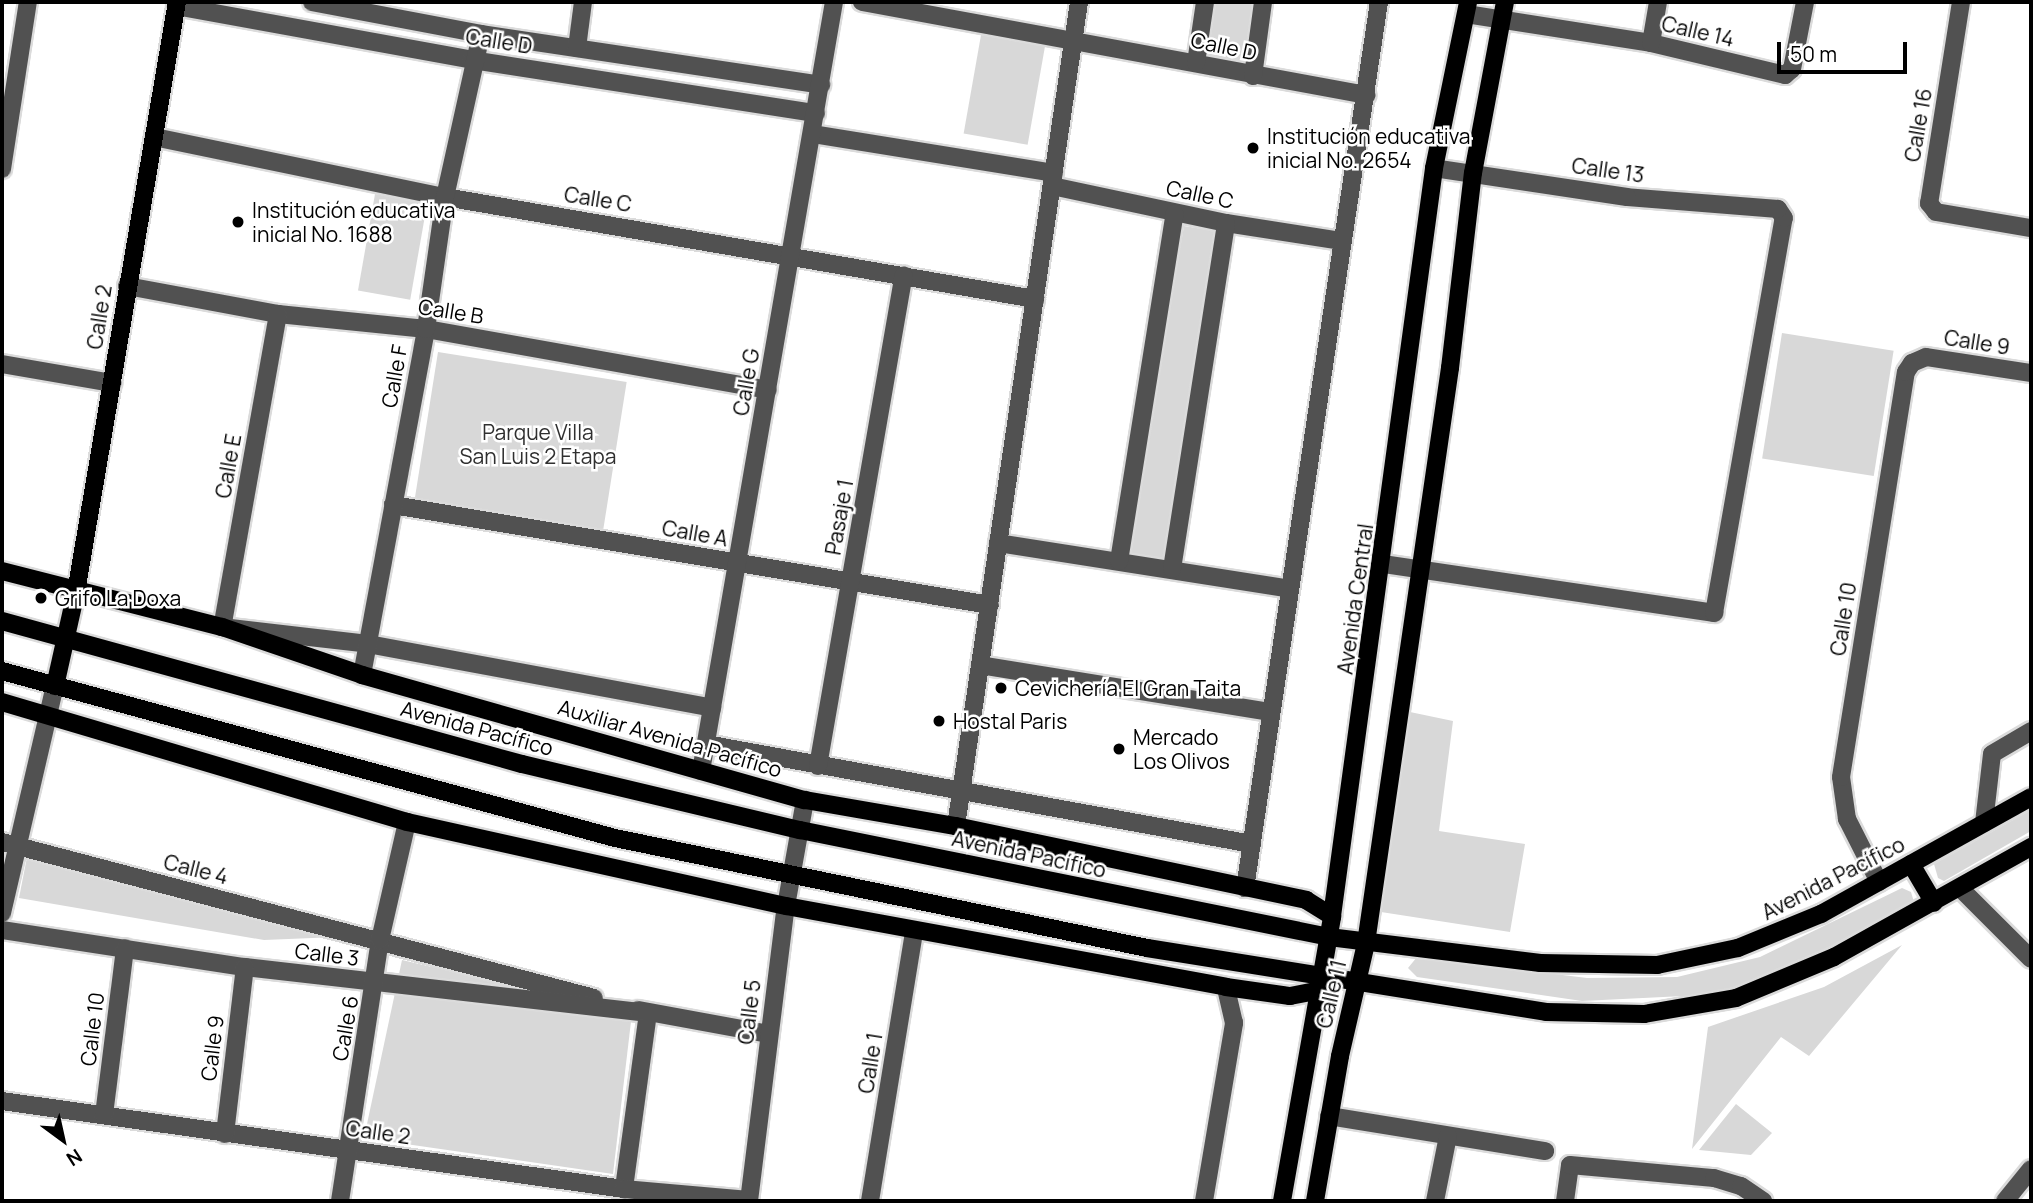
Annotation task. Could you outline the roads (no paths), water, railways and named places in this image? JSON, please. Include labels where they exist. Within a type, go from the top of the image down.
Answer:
[{"type":"main road","points":[[1367,943],[1473,173],[1505,2]]},
{"type":"main road","name":"Calle 2","points":[[55,686],[68,640],[177,4]]},
{"type":"main road","name":"Avenida Central","points":[[1282,1201],[1329,937],[1383,564],[1434,168],[1467,8]]},
{"type":"main road","name":"Auxiliar Avenida Pacífico","points":[[2,571],[222,627],[362,675],[805,800],[956,826],[1306,900],[1332,916]]},
{"type":"main road","name":"Avenida Pacífico","points":[[2,621],[522,764],[800,830],[1329,937],[1580,966],[1657,965],[1738,948],[1781,933],[1880,882],[2031,797]]},
{"type":"main road","points":[[2,671],[615,838],[1321,983],[1357,981],[1546,1012],[1644,1014],[1688,1009],[1784,982],[1934,903],[2031,847]]},
{"type":"main road","points":[[2,702],[407,822],[786,906],[914,933],[1226,988],[1290,996],[1321,983]]},
{"type":"main road","points":[[1911,864],[1934,903]]},
{"type":"main road","name":"Calle 11","points":[[1329,1116],[1340,1056],[1367,943]]},
{"type":"main road","points":[[1315,1201],[1329,1116]]},
{"type":"street","points":[[2,169],[28,2]]},
{"type":"street","name":"Calle D","points":[[312,2],[481,34],[821,85]]},
{"type":"street","points":[[578,48],[583,2]]},
{"type":"street","name":"Calle G","points":[[701,771],[835,2]]},
{"type":"street","points":[[862,2],[1073,41]]},
{"type":"street","points":[[956,826],[1079,2]]},
{"type":"street","points":[[1196,63],[1205,2]]},
{"type":"street","points":[[1253,76],[1263,2]]},
{"type":"street","points":[[1245,888],[1287,588],[1379,2]]},
{"type":"street","points":[[1651,43],[1658,2]]},
{"type":"street","name":"Calle 14","points":[[1467,8],[1502,20],[1651,43],[1785,75],[1792,69],[1805,2]]},
{"type":"street","name":"Calle 16","points":[[1961,2],[1928,199],[1936,212],[2031,228]]},
{"type":"street","name":"Calle D","points":[[177,4],[472,60],[816,113]]},
{"type":"street","name":"Calle F","points":[[362,675],[426,329],[445,197],[472,60],[481,34]]},
{"type":"street","name":"Calle D","points":[[1073,41],[1366,95]]},
{"type":"street","points":[[813,134],[1053,179]]},
{"type":"street","name":"Calle C","points":[[154,137],[445,197],[792,254],[1035,299]]},
{"type":"street","name":"Calle 13","points":[[1419,570],[1714,613],[1784,218],[1777,209],[1628,197],[1434,168]]},
{"type":"street","name":"Calle C","points":[[1053,179],[1226,223],[1341,241]]},
{"type":"street","points":[[1119,561],[1175,212]]},
{"type":"street","points":[[1172,569],[1226,223]]},
{"type":"street","name":"Pasaje 1","points":[[818,766],[904,275]]},
{"type":"street","name":"Calle B","points":[[127,286],[278,314],[426,329],[768,390]]},
{"type":"street","name":"Calle E","points":[[222,627],[278,314]]},
{"type":"street","name":"Calle 9","points":[[1916,360],[1926,357],[2031,373]]},
{"type":"street","name":"Calle 10","points":[[1880,882],[1847,818],[1841,777],[1906,372],[1916,360]]},
{"type":"street","points":[[2,364],[112,383]]},
{"type":"street","name":"Calle A","points":[[393,505],[989,605]]},
{"type":"street","points":[[998,543],[1287,588]]},
{"type":"street","points":[[1383,564],[1419,570]]},
{"type":"street","points":[[222,627],[368,644],[712,708]]},
{"type":"street","points":[[980,665],[1271,712]]},
{"type":"street","points":[[2,913],[20,846],[55,686]]},
{"type":"street","points":[[1984,823],[1992,754],[2031,731]]},
{"type":"street","points":[[706,744],[1252,844]]},
{"type":"street","points":[[800,830],[805,800]]},
{"type":"street","name":"Calle 6","points":[[340,1201],[380,940],[407,822]]},
{"type":"street","name":"Calle 5","points":[[749,1201],[786,906],[800,830]]},
{"type":"street","name":"Calle 4","points":[[2,842],[380,940]]},
{"type":"street","points":[[1960,888],[2031,959]]},
{"type":"street","name":"Calle 3","points":[[2,930],[245,967],[648,1013],[769,1034]]},
{"type":"street","name":"Calle 1","points":[[870,1201],[914,933]]},
{"type":"street","name":"Calle 3","points":[[380,940],[648,1013]]},
{"type":"street","name":"Calle 10","points":[[104,1115],[125,948]]},
{"type":"street","name":"Calle 9","points":[[225,1134],[245,967]]},
{"type":"street","points":[[1204,1201],[1234,1024],[1226,988]]},
{"type":"street","points":[[624,1189],[648,1013]]},
{"type":"street","name":"Calle 2","points":[[2,1101],[624,1189],[749,1201]]},
{"type":"street","points":[[1329,1116],[1545,1152]]},
{"type":"street","points":[[1435,1201],[1448,1136]]},
{"type":"street","points":[[1565,1201],[1570,1165],[1714,1178],[1741,1186],[1763,1201]]},
{"type":"street","points":[[2005,1201],[2031,1169]]},
{"type":"place","name":"Institución educativa inicial No. 2654","points":[[1253,148]]},
{"type":"place","name":"Institución educativa inicial No. 1688","points":[[238,222]]},
{"type":"place","name":"Grifo La Doxa","points":[[41,598]]},
{"type":"place","name":"Cevichería El Gran Taita","points":[[1001,688]]},
{"type":"place","name":"Hostal Paris","points":[[939,721]]},
{"type":"place","name":"Mercado Los Olivos","points":[[1119,749]]},
{"type":"park label","name":"Parque Villa San Luis 2 Etapa","points":[[538,444]]}]
